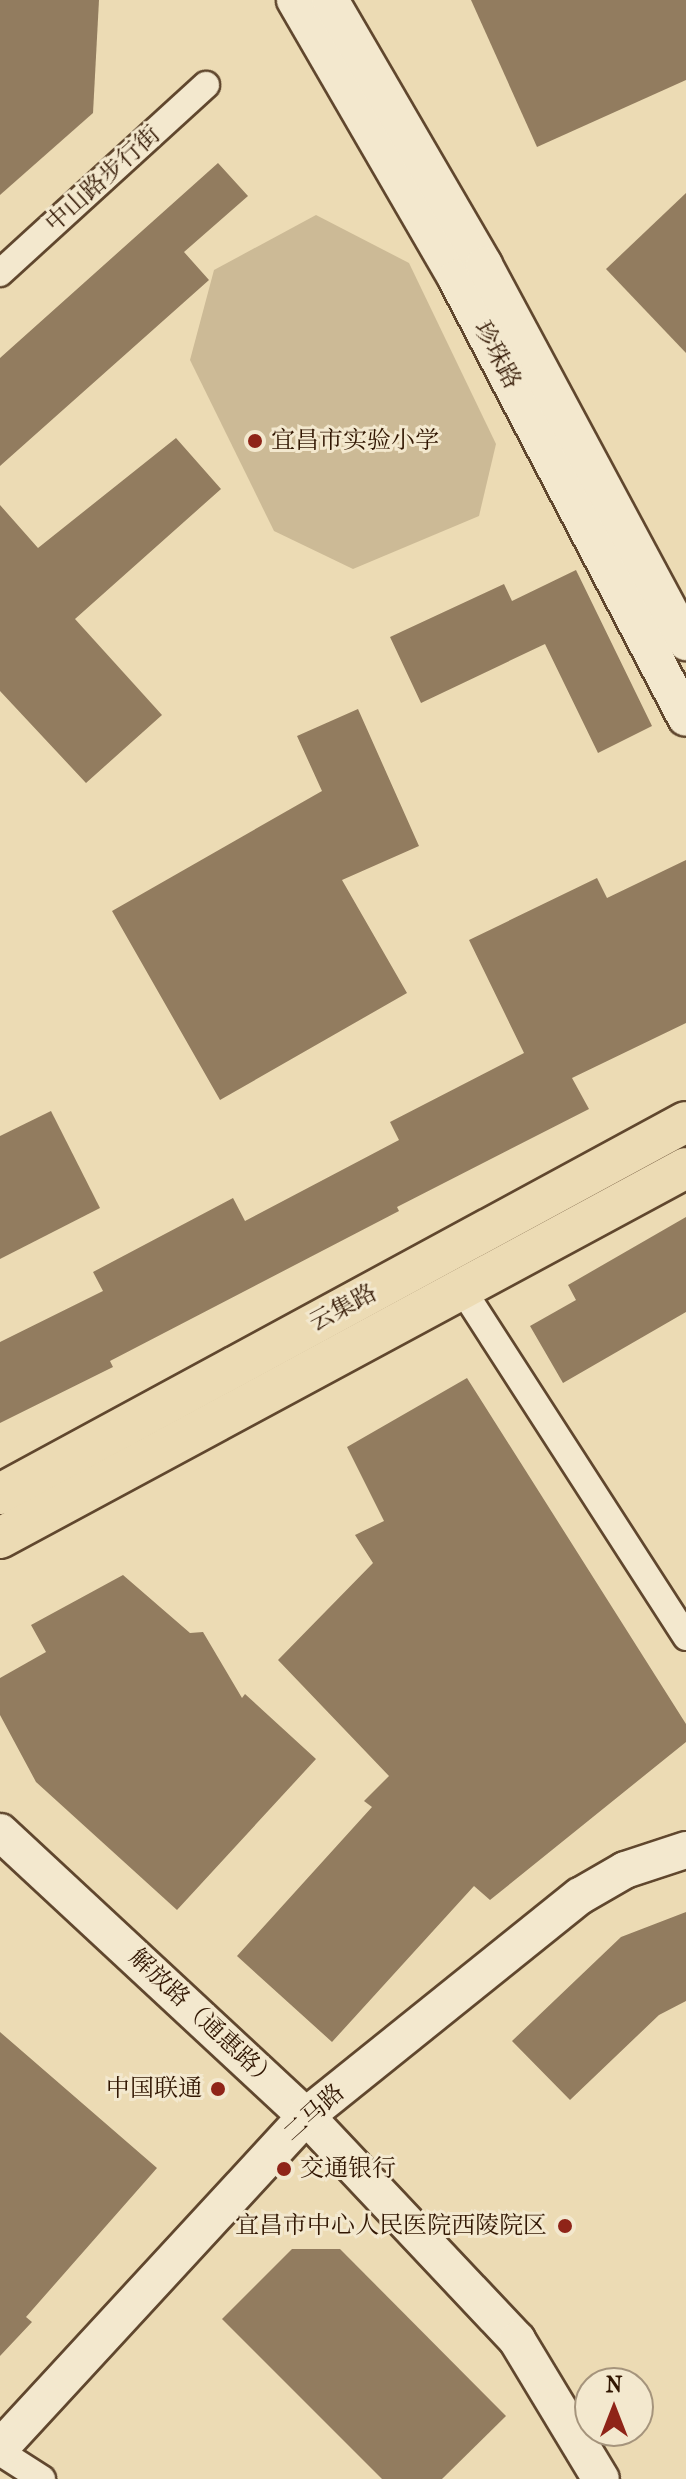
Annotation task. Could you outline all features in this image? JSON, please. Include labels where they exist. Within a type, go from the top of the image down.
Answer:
[{"type":"main road","name":"云集路","points":[[0,1494],[686,1122]]},
{"type":"main road","name":"云集路","points":[[0,1538],[686,1168]]},
{"type":"street","name":"珍珠路","points":[[295,0],[456,278],[686,718]]},
{"type":"street","name":"珍珠路","points":[[330,0],[484,265],[686,642]]},
{"type":"street","name":"中山路步行街","points":[[0,273],[206,85]]},
{"type":"street","points":[[462,1289],[686,1637]]},
{"type":"street","name":"解放路（通惠路）","points":[[0,1832],[306,2116],[517,2340],[601,2479]]},
{"type":"street","name":"二马路","points":[[0,2450],[306,2116],[580,1896],[625,1870],[686,1850]]},
{"type":"street","points":[[0,2450],[42,2479]]},
{"type":"shaded area","points":[[316,215],[409,263],[496,444],[479,516],[353,569],[274,531],[190,360],[214,270]]},
{"type":"building","points":[[0,0],[99,0],[93,113],[0,195]]},
{"type":"building","points":[[471,0],[686,0],[686,80],[537,147]]},
{"type":"building","points":[[218,163],[248,196],[184,252],[209,280],[0,466],[0,358]]},
{"type":"building","points":[[686,193],[686,353],[606,269]]},
{"type":"building","points":[[176,438],[221,489],[75,619],[162,715],[86,783],[0,691],[0,505],[38,548]]},
{"type":"building","points":[[576,570],[652,726],[598,753],[545,644],[421,703],[390,637],[504,584],[512,601]]},
{"type":"building","points":[[358,709],[419,846],[342,880],[407,993],[220,1100],[112,911],[322,791],[297,736]]},
{"type":"building","points":[[686,860],[686,1023],[572,1078],[589,1109],[397,1207],[399,1211],[110,1361],[113,1367],[0,1423],[0,1342],[103,1291],[93,1272],[233,1198],[245,1221],[399,1140],[390,1122],[524,1053],[469,940],[597,878],[607,898]]},
{"type":"building","points":[[51,1111],[100,1208],[0,1259],[0,1136]]},
{"type":"building","points":[[686,1217],[686,1312],[563,1383],[530,1326],[576,1300],[568,1285]]},
{"type":"building","points":[[467,1378],[686,1724],[686,1742],[490,1900],[474,1886],[332,2042],[237,1956],[372,1807],[364,1801],[389,1776],[278,1660],[373,1563],[355,1535],[384,1521],[347,1447]]},
{"type":"building","points":[[123,1575],[190,1633],[203,1632],[242,1698],[245,1694],[316,1759],[177,1910],[36,1782],[0,1715],[0,1678],[46,1652],[31,1625]]},
{"type":"building","points":[[686,1912],[686,2001],[659,2015],[570,2100],[512,2041],[621,1937]]},
{"type":"building","points":[[0,2032],[157,2168],[26,2317],[32,2322],[0,2356]]},
{"type":"building","points":[[292,2249],[340,2249],[506,2416],[442,2479],[382,2479],[222,2319]]},
{"type":"place","name":"宜昌市实验小学","points":[[255,441]]},
{"type":"place","name":"中国联通","points":[[218,2089]]},
{"type":"place","name":"交通银行","points":[[284,2169]]},
{"type":"place","name":"宜昌市中心人民医院西陵院区","points":[[565,2226]]}]
